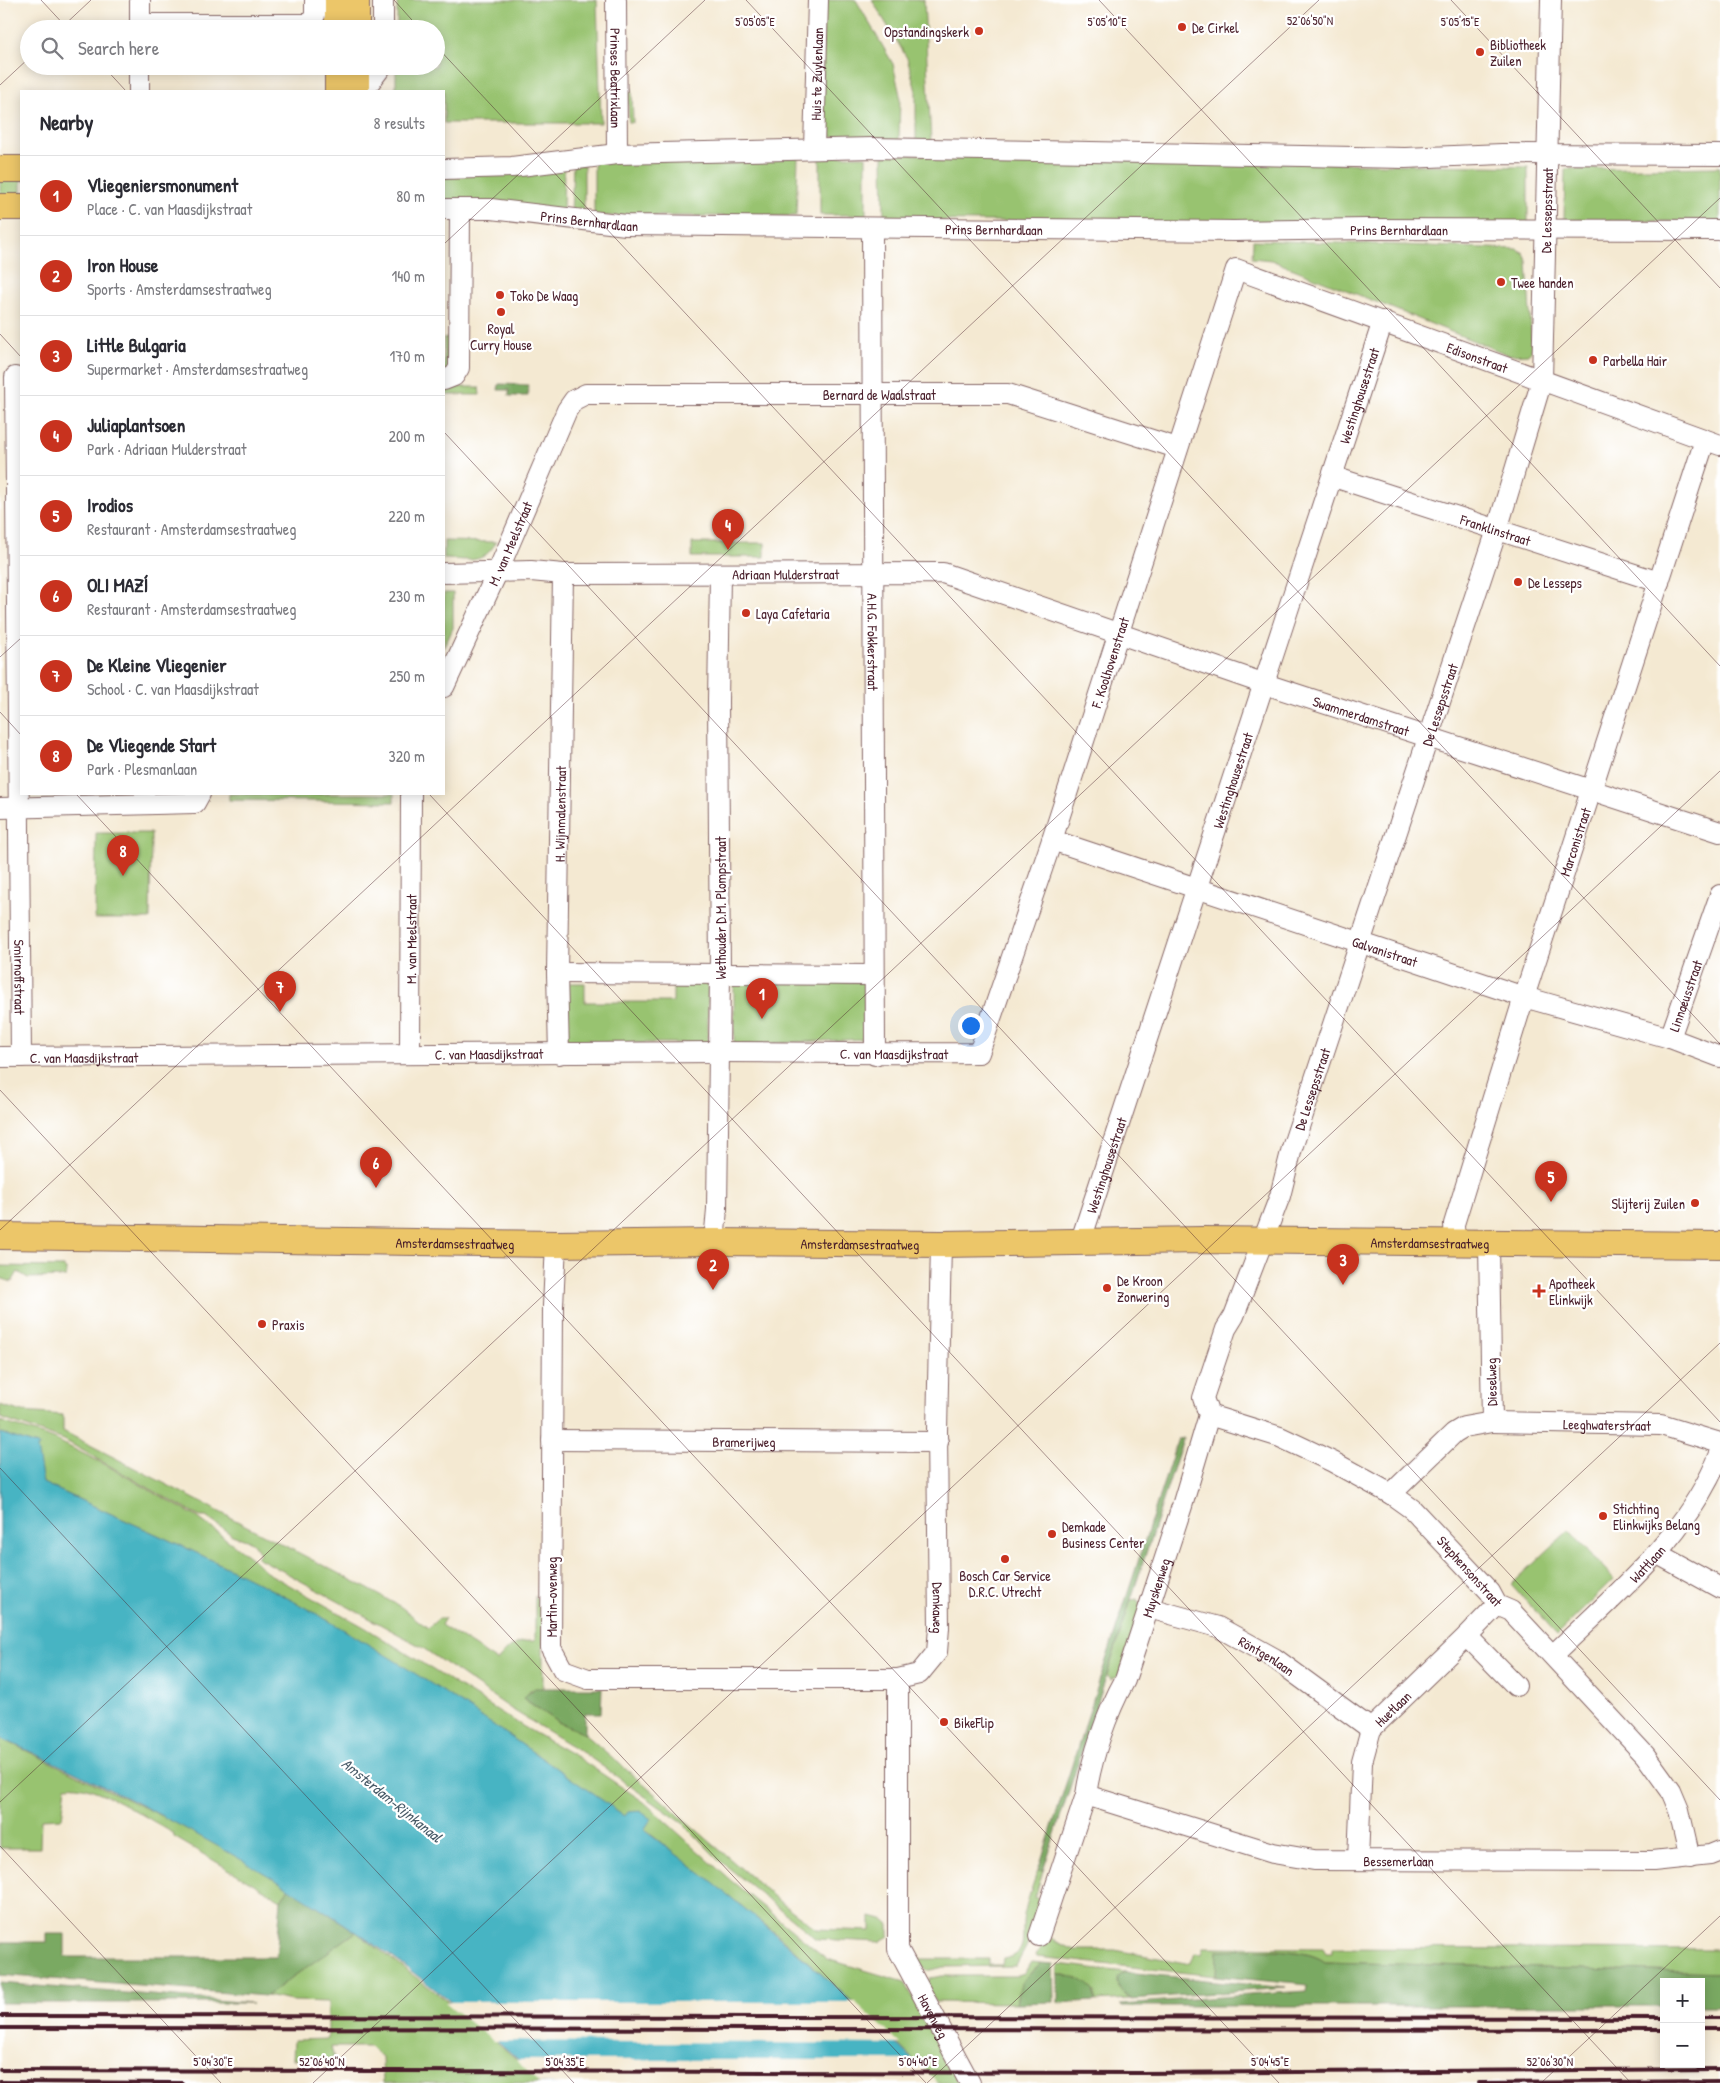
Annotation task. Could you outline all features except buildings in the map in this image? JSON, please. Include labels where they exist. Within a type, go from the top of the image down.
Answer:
[{"type":"main road","points":[[338,0],[338,20]]},
{"type":"main road","points":[[356,0],[356,20]]},
{"type":"main road","points":[[338,75],[338,90]]},
{"type":"main road","points":[[356,75],[356,90]]},
{"type":"main road","points":[[0,169],[20,169]]},
{"type":"main road","points":[[0,207],[20,207]]},
{"type":"main road","name":"Amsterdamsestraatweg","points":[[0,1236],[556,1244],[714,1242],[941,1244],[1081,1240],[1263,1240],[1455,1244],[1720,1245]]},
{"type":"street","points":[[140,0],[140,20]]},
{"type":"street","points":[[312,20],[315,15],[315,0]]},
{"type":"street","points":[[383,0],[383,20]]},
{"type":"street","name":"Huis te Zuylenlaan","points":[[814,149],[818,0]]},
{"type":"street","name":"De Lessepsstraat","points":[[1263,1240],[1280,1196],[1292,1148],[1497,530],[1542,380],[1547,231],[1546,155],[1552,0]]},
{"type":"street","name":"Prinses Beatrixlaan","points":[[616,10],[617,154]]},
{"type":"street","points":[[139,90],[140,75]]},
{"type":"street","points":[[364,90],[375,75]]},
{"type":"street","points":[[445,170],[512,167],[617,154],[814,149],[916,148],[1405,158],[1546,155],[1720,155]]},
{"type":"street","points":[[449,378],[459,368],[452,209]]},
{"type":"street","name":"Prins Bernhardlaan","points":[[452,209],[491,209],[626,225],[803,225],[872,228],[1234,231],[1367,229],[1720,230]]},
{"type":"street","name":"A.H.G. Fokkerstraat","points":[[872,228],[875,1055]]},
{"type":"street","name":"Edisonstraat","points":[[1236,269],[1712,443]]},
{"type":"street","name":"F. Koolhovenstraat","points":[[979,1053],[1052,840],[1236,269]]},
{"type":"street","name":"Westinghousestraat","points":[[1081,1240],[1196,888],[1334,477],[1383,322]]},
{"type":"street","name":"Smirnoffstraat","points":[[12,377],[13,662],[9,840],[21,1057]]},
{"type":"street","name":"Bernard de Waalstraat","points":[[574,400],[586,394],[1008,394],[1178,448]]},
{"type":"street","name":"M. van Meelstraat","points":[[445,685],[497,573],[567,410],[574,400]]},
{"type":"street","name":"Marconistraat","points":[[1455,1244],[1454,1224],[1524,997],[1659,582],[1712,443]]},
{"type":"street","name":"Franklinstraat","points":[[1334,477],[1659,582]]},
{"type":"street","name":"Adriaan Mulderstraat","points":[[445,573],[530,571],[563,574],[720,575],[943,573],[1118,632]]},
{"type":"street","name":"H. Wijnmalenstraat","points":[[559,1054],[557,973],[563,574]]},
{"type":"street","name":"Wethouder D.M. Plompstraat","points":[[714,1242],[717,1209],[720,974],[718,701],[720,575]]},
{"type":"street","name":"Swammerdamstraat","points":[[1118,632],[1265,684],[1720,832]]},
{"type":"street","points":[[9,807],[195,803],[199,795]]},
{"type":"street","name":"M. van Meelstraat","points":[[410,1054],[411,795]]},
{"type":"street","name":"Galvanistraat","points":[[1052,840],[1524,997],[1670,1038],[1720,1057]]},
{"type":"street","name":"Linnaeusstraat","points":[[1670,1038],[1720,895]]},
{"type":"street","points":[[557,973],[874,975]]},
{"type":"street","name":"C. van Maasdijkstraat","points":[[0,1057],[282,1057],[410,1054],[719,1052],[875,1055],[979,1053]]},
{"type":"street","name":"Muyskenweg","points":[[1039,1936],[1086,1795],[1089,1777],[1098,1750],[1149,1608],[1209,1415],[1203,1398],[1226,1329],[1234,1316],[1263,1240]]},
{"type":"street","name":"Martin-ovenweg","points":[[556,1244],[552,1440],[551,1648],[563,1670],[588,1679],[898,1679]]},
{"type":"street","name":"Demkaweg","points":[[898,1679],[919,1674],[936,1652],[940,1628],[938,1442],[941,1244]]},
{"type":"street","name":"Dieselweg","points":[[1391,1494],[1454,1433],[1464,1427],[1492,1422],[1490,1244]]},
{"type":"street","name":"Stephensonstraat","points":[[1209,1415],[1280,1437],[1333,1462],[1391,1494],[1412,1509],[1490,1592],[1497,1605],[1511,1611],[1645,1755],[1671,1791],[1679,1810],[1690,1858]]},
{"type":"street","name":"Leeghwaterstraat","points":[[1492,1422],[1661,1425],[1720,1442]]},
{"type":"street","name":"Bramerijweg","points":[[552,1440],[938,1442]]},
{"type":"street","name":"Wattlaan","points":[[1552,1655],[1658,1554],[1701,1493],[1720,1454]]},
{"type":"street","points":[[1658,1554],[1720,1588]]},
{"type":"street","name":"Huetlaan","points":[[1358,1860],[1362,1762],[1371,1729],[1497,1605]]},
{"type":"street","name":"Röntgenlaan","points":[[1149,1608],[1218,1627],[1274,1658],[1371,1729]]},
{"type":"street","points":[[1467,1636],[1516,1686]]},
{"type":"street","name":"Havenweg","points":[[898,1679],[898,1949],[970,2083]]},
{"type":"street","name":"Bessemerlaan","points":[[1086,1795],[1273,1853],[1314,1860],[1652,1861],[1690,1858],[1720,1851]]},
{"type":"green space","points":[[397,0],[597,0],[601,123],[445,123],[445,90],[396,90],[396,75],[445,75],[445,20],[397,20]]},
{"type":"green space","points":[[823,0],[856,0],[893,64],[900,95],[899,140],[822,136]]},
{"type":"green space","points":[[872,0],[924,0],[931,142],[916,142],[916,91],[907,58]]},
{"type":"green space","points":[[627,88],[632,88],[633,123],[629,122]]},
{"type":"green space","points":[[883,154],[1528,167],[1528,226],[884,220]]},
{"type":"green space","points":[[820,156],[866,156],[866,215],[820,215]]},
{"type":"green space","points":[[798,157],[796,216],[594,216],[594,162]]},
{"type":"green space","points":[[564,165],[563,213],[445,204],[445,174]]},
{"type":"green space","points":[[573,165],[584,165],[584,214],[571,214]]},
{"type":"green space","points":[[1720,167],[1720,222],[1564,220],[1565,169]]},
{"type":"green space","points":[[0,174],[20,174],[20,200],[0,200]]},
{"type":"green space","points":[[1253,240],[1517,249],[1524,253],[1527,261],[1532,350],[1529,354],[1509,355],[1271,260],[1252,258]]},
{"type":"green space","points":[[445,338],[452,338],[451,366],[445,371]]},
{"type":"green space","points":[[499,384],[528,385],[528,396],[509,396],[509,390],[498,390]]},
{"type":"green space","points":[[445,387],[479,387],[480,395],[445,395]]},
{"type":"green space","points":[[445,541],[496,542],[486,555],[474,560],[445,559]]},
{"type":"green space","points":[[692,543],[765,543],[765,557],[692,557]]},
{"type":"green space","points":[[445,593],[453,593],[453,628],[445,646]]},
{"type":"green space","points":[[229,795],[394,795],[394,802],[229,800]]},
{"type":"green space","points":[[96,833],[151,833],[150,919],[95,919]]},
{"type":"green space","points":[[734,981],[864,982],[865,1039],[734,1045]]},
{"type":"green space","points":[[673,982],[708,982],[708,1043],[566,1043],[566,983],[585,983],[585,1002],[673,1002]]},
{"type":"green space","points":[[0,1266],[63,1267],[66,1269],[66,1277],[28,1278],[18,1272],[12,1282],[0,1278]]},
{"type":"green space","points":[[0,1405],[23,1412],[63,1415],[63,1431],[361,1585],[401,1607],[428,1628],[439,1618],[445,1618],[441,1625],[497,1661],[513,1645],[535,1641],[535,1596],[543,1603],[543,1688],[531,1690],[524,1699],[558,1722],[585,1734],[779,1901],[817,1929],[871,1931],[871,1916],[882,1919],[889,1925],[889,1936],[879,1942],[817,1939],[719,1860],[684,1824],[585,1754],[511,1709],[420,1646],[257,1557],[260,1553],[252,1542],[232,1535],[206,1517],[200,1517],[64,1440],[0,1418]]},
{"type":"green space","points":[[0,1421],[54,1439],[106,1465],[197,1517],[254,1560],[266,1572],[366,1628],[524,1727],[577,1757],[644,1802],[729,1879],[827,1959],[905,1982],[958,2083],[936,2083],[884,2030],[778,1935],[644,1829],[640,1811],[628,1813],[626,1817],[434,1686],[316,1614],[249,1578],[43,1483],[36,1448],[40,1446],[0,1433]]},
{"type":"green space","points":[[1183,1437],[1043,1871],[1038,1870],[1178,1438]]},
{"type":"green space","points":[[1569,1530],[1614,1579],[1557,1635],[1511,1585]]},
{"type":"green space","points":[[1137,1599],[1142,1608],[1119,1676],[1111,1680],[1107,1675],[1131,1600]]},
{"type":"green space","points":[[535,1688],[602,1688],[601,1713],[585,1713],[585,1734],[558,1722],[523,1698]]},
{"type":"green space","points":[[0,1738],[193,1831],[289,1887],[281,1900],[174,1837],[173,1833],[120,1802],[91,1789],[77,1786],[66,1786],[62,1818],[41,1819],[40,1848],[0,1848]]},
{"type":"green space","points":[[1038,1870],[1043,1871],[1035,1897],[1043,1900],[1034,1932],[1016,1966],[944,1967],[927,1971],[915,1959],[989,1959],[989,1965],[1002,1965],[1003,1959],[1012,1957],[1021,1948],[1024,1915]]},
{"type":"green space","points":[[289,1887],[356,1932],[266,1996],[0,1975],[0,1942],[47,1942],[47,1934],[65,1934],[65,1957],[276,1957],[281,1900]]},
{"type":"green space","points":[[356,1932],[471,2019],[543,2083],[383,2083],[382,2058],[370,2047],[331,2047],[334,2059],[293,2059],[294,2040],[328,2039],[328,2002],[292,2001],[266,1996]]},
{"type":"green space","points":[[1046,1937],[1075,1950],[1115,1950],[1191,1964],[1195,1953],[1202,1954],[1204,1947],[1323,1948],[1326,1953],[1332,1953],[1332,1948],[1720,1950],[1720,1973],[1325,1962],[1304,1953],[1289,1951],[1218,1950],[1216,1976],[1037,1957],[1036,1955]]},
{"type":"green space","points":[[1217,1950],[1289,1951],[1303,1953],[1325,1962],[1720,1973],[1720,2006],[1705,2006],[1705,1978],[1660,1978],[1660,2006],[1121,2006],[1121,2004],[1306,1991],[1307,1985],[1216,1976]]},
{"type":"green space","points":[[1032,1962],[1041,1963],[1025,1981],[1017,2003],[936,2002],[927,1987],[930,1978],[942,1976],[1018,1976],[1024,1974]]},
{"type":"green space","points":[[1041,1963],[1053,1964],[1054,2002],[1017,2003],[1021,1983]]},
{"type":"green space","points":[[1058,1964],[1125,1972],[1118,1977],[1125,1996],[1130,1999],[1095,2001],[1095,1993],[1066,1975],[1058,1975]]},
{"type":"green space","points":[[1125,1972],[1287,1988],[1130,1999],[1122,1992],[1118,1984],[1118,1977]]},
{"type":"green space","points":[[1058,1975],[1077,1978],[1083,1981],[1092,1989],[1095,2001],[1058,2003]]},
{"type":"green space","points":[[0,1983],[252,2003],[0,2003]]},
{"type":"water","name":"Amsterdam-Rijnkanaal","points":[[0,1433],[40,1446],[37,1448],[43,1483],[215,1561],[315,1613],[434,1686],[625,1816],[628,1812],[640,1811],[651,1819],[644,1830],[790,1946],[859,2008],[926,2073],[543,2083],[483,2029],[420,1978],[355,1931],[287,1887],[217,1846],[146,1808],[0,1738]]},
{"type":"pier","points":[[445,2002],[855,2002],[901,2044],[493,2041]]},
{"type":"pier","points":[[516,2060],[917,2060],[938,2083],[539,2083]]},
{"type":"railway","points":[[0,2016],[1660,2018]]},
{"type":"railway","points":[[1705,2018],[1720,2018]]},
{"type":"railway","points":[[0,2028],[1660,2030]]},
{"type":"railway","points":[[1705,2030],[1720,2030]]},
{"type":"railway","points":[[0,2070],[1141,2073],[1720,2069]]},
{"type":"railway","points":[[1479,2083],[1720,2081]]},
{"type":"railway","points":[[0,2082],[182,2083]]},
{"type":"place","name":"De Cirkel","points":[[1182,27]]},
{"type":"place","name":"Opstandingskerk","points":[[979,31]]},
{"type":"place","name":"Bibliotheek Zuilen","points":[[1480,52]]},
{"type":"place","name":"Twee handen","points":[[1501,282]]},
{"type":"place","name":"Toko De Waag","points":[[500,295]]},
{"type":"place","name":"Royal Curry House","points":[[501,312]]},
{"type":"place","name":"Parbella Hair","points":[[1593,360]]},
{"type":"place","name":"Juliaplantsoen","points":[[728,550]]},
{"type":"place","name":"De Lesseps","points":[[1518,582]]},
{"type":"place","name":"Laya Cafetaria","points":[[746,613]]},
{"type":"place","name":"De Vliegende Start","points":[[123,876]]},
{"type":"place","name":"De Kleine Vliegenier","points":[[280,1012]]},
{"type":"place","name":"Vliegeniersmonument","points":[[762,1019]]},
{"type":"place","name":"OLI MAZÍ","points":[[376,1188]]},
{"type":"place","name":"Irodios","points":[[1551,1202]]},
{"type":"place","name":"Slijterij Zuilen","points":[[1695,1203]]},
{"type":"place","name":"Little Bulgaria","points":[[1343,1285]]},
{"type":"place","name":"De Kroon Zonwering","points":[[1107,1288]]},
{"type":"place","name":"Iron House","points":[[713,1290]]},
{"type":"place","name":"Apotheek Elinkwijk","points":[[1539,1291]]},
{"type":"place","name":"Praxis","points":[[262,1324]]},
{"type":"place","name":"Stichting Elinkwijks Belang","points":[[1603,1516]]},
{"type":"place","name":"Demkade Business Center","points":[[1052,1534]]},
{"type":"place","name":"Bosch Car Service D.R.C. Utrecht","points":[[1005,1559]]},
{"type":"place","name":"BikeFlip","points":[[944,1722]]}]
